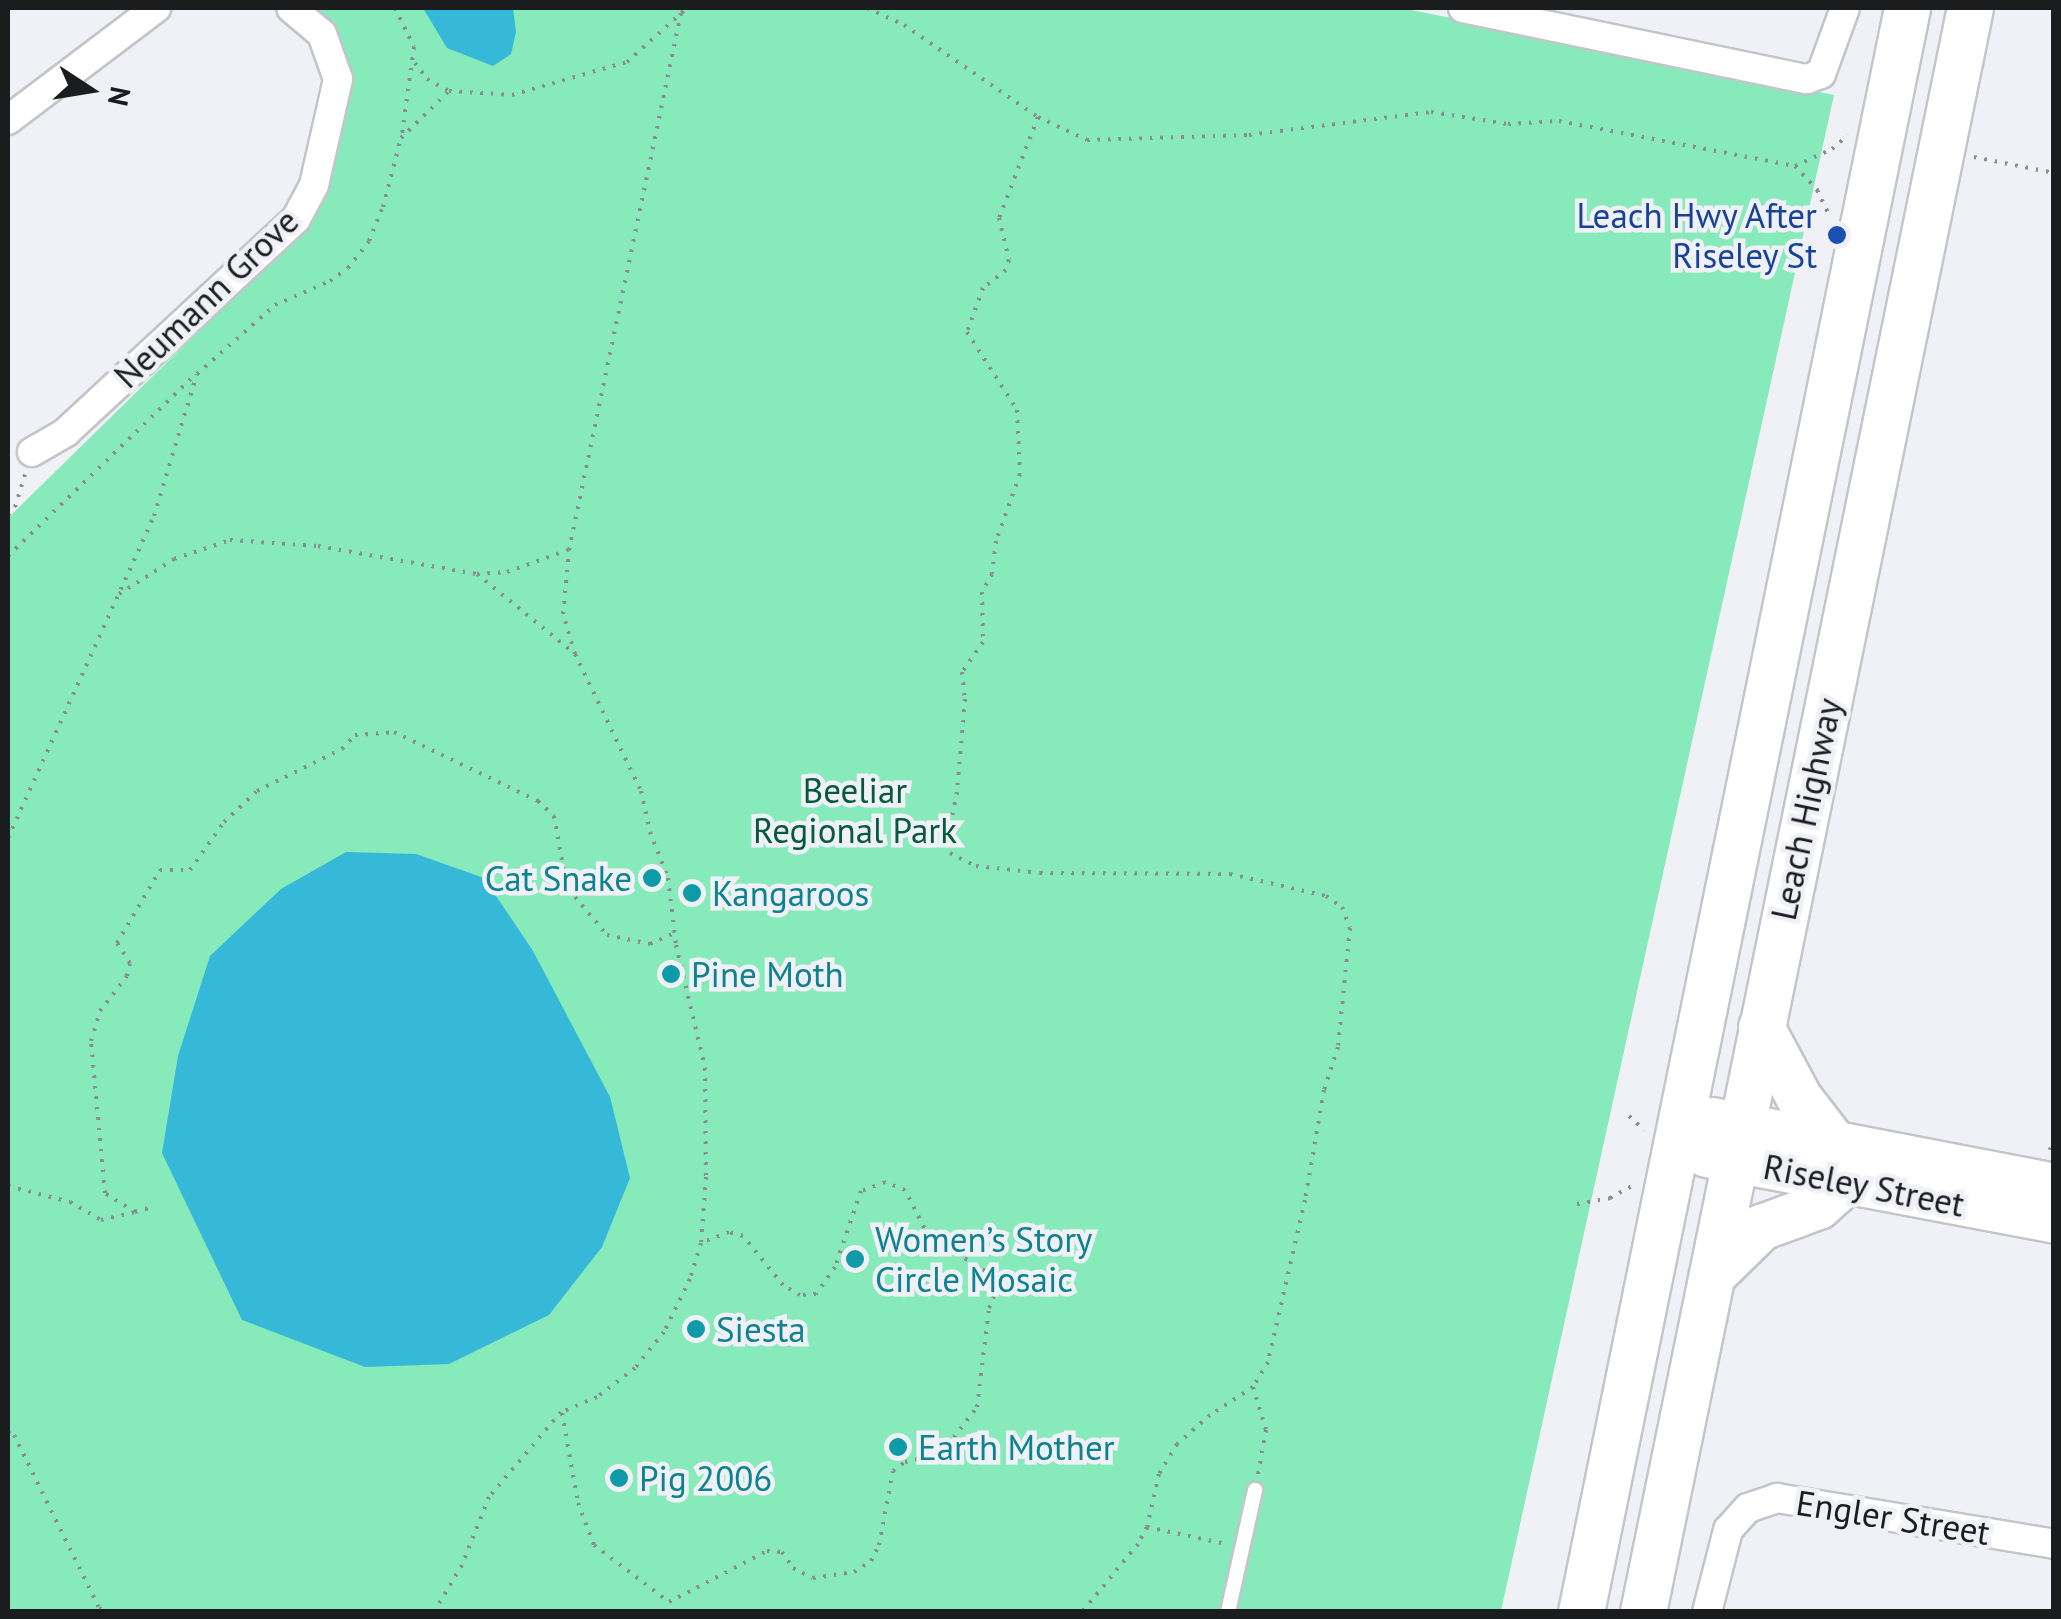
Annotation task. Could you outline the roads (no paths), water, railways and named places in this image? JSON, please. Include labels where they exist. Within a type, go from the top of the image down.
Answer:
[{"type":"highway","points":[[1904,22],[1966,29]]},
{"type":"highway","name":"Leach Highway","points":[[1581,1612],[1904,22]]},
{"type":"highway","name":"Leach Highway","points":[[1643,1612],[1966,29]]},
{"type":"highway","points":[[1712,1274],[1762,1227],[1818,1206],[1840,1164],[1762,1027]]},
{"type":"highway","name":"Riseley Street","points":[[1678,1130],[1840,1164],[2054,1220]]},
{"type":"highway","name":"Riseley Street","points":[[1840,1164],[2050,1173]]},
{"type":"street","points":[[8,120],[156,8]]},
{"type":"street","name":"Neumann Grove","points":[[32,452],[66,432],[296,219],[314,184],[338,79],[322,34],[291,8]]},
{"type":"street","points":[[1463,8],[1538,15],[1807,79],[1820,74],[1845,8]]},
{"type":"street","name":"Engler Street","points":[[1707,1612],[1722,1542],[1738,1517],[1760,1502],[1791,1498],[2054,1544]]},
{"type":"lane","points":[[1228,1612],[1255,1490]]},
{"type":"water","points":[[423,8],[513,8],[516,32],[511,54],[493,66],[447,48]]},
{"type":"water","points":[[346,852],[416,854],[484,878],[533,951],[610,1097],[630,1178],[602,1247],[549,1315],[449,1364],[365,1367],[242,1320],[162,1153],[178,1056],[210,956],[281,889]]},
{"type":"place","name":"Leach Hwy After Riseley St","points":[[1837,235]]},
{"type":"place","name":"Cat Snake","points":[[652,878]]},
{"type":"place","name":"Kangaroos","points":[[692,893]]},
{"type":"place","name":"Pine Moth","points":[[671,974]]},
{"type":"place","name":"Women’s Story Circle Mosaic","points":[[855,1259]]},
{"type":"place","name":"Siesta","points":[[696,1329]]},
{"type":"place","name":"Earth Mother","points":[[898,1447]]},
{"type":"place","name":"Pig 2006","points":[[619,1478]]},
{"type":"park label","name":"Beeliar Regional Park","points":[[855,810]]}]
